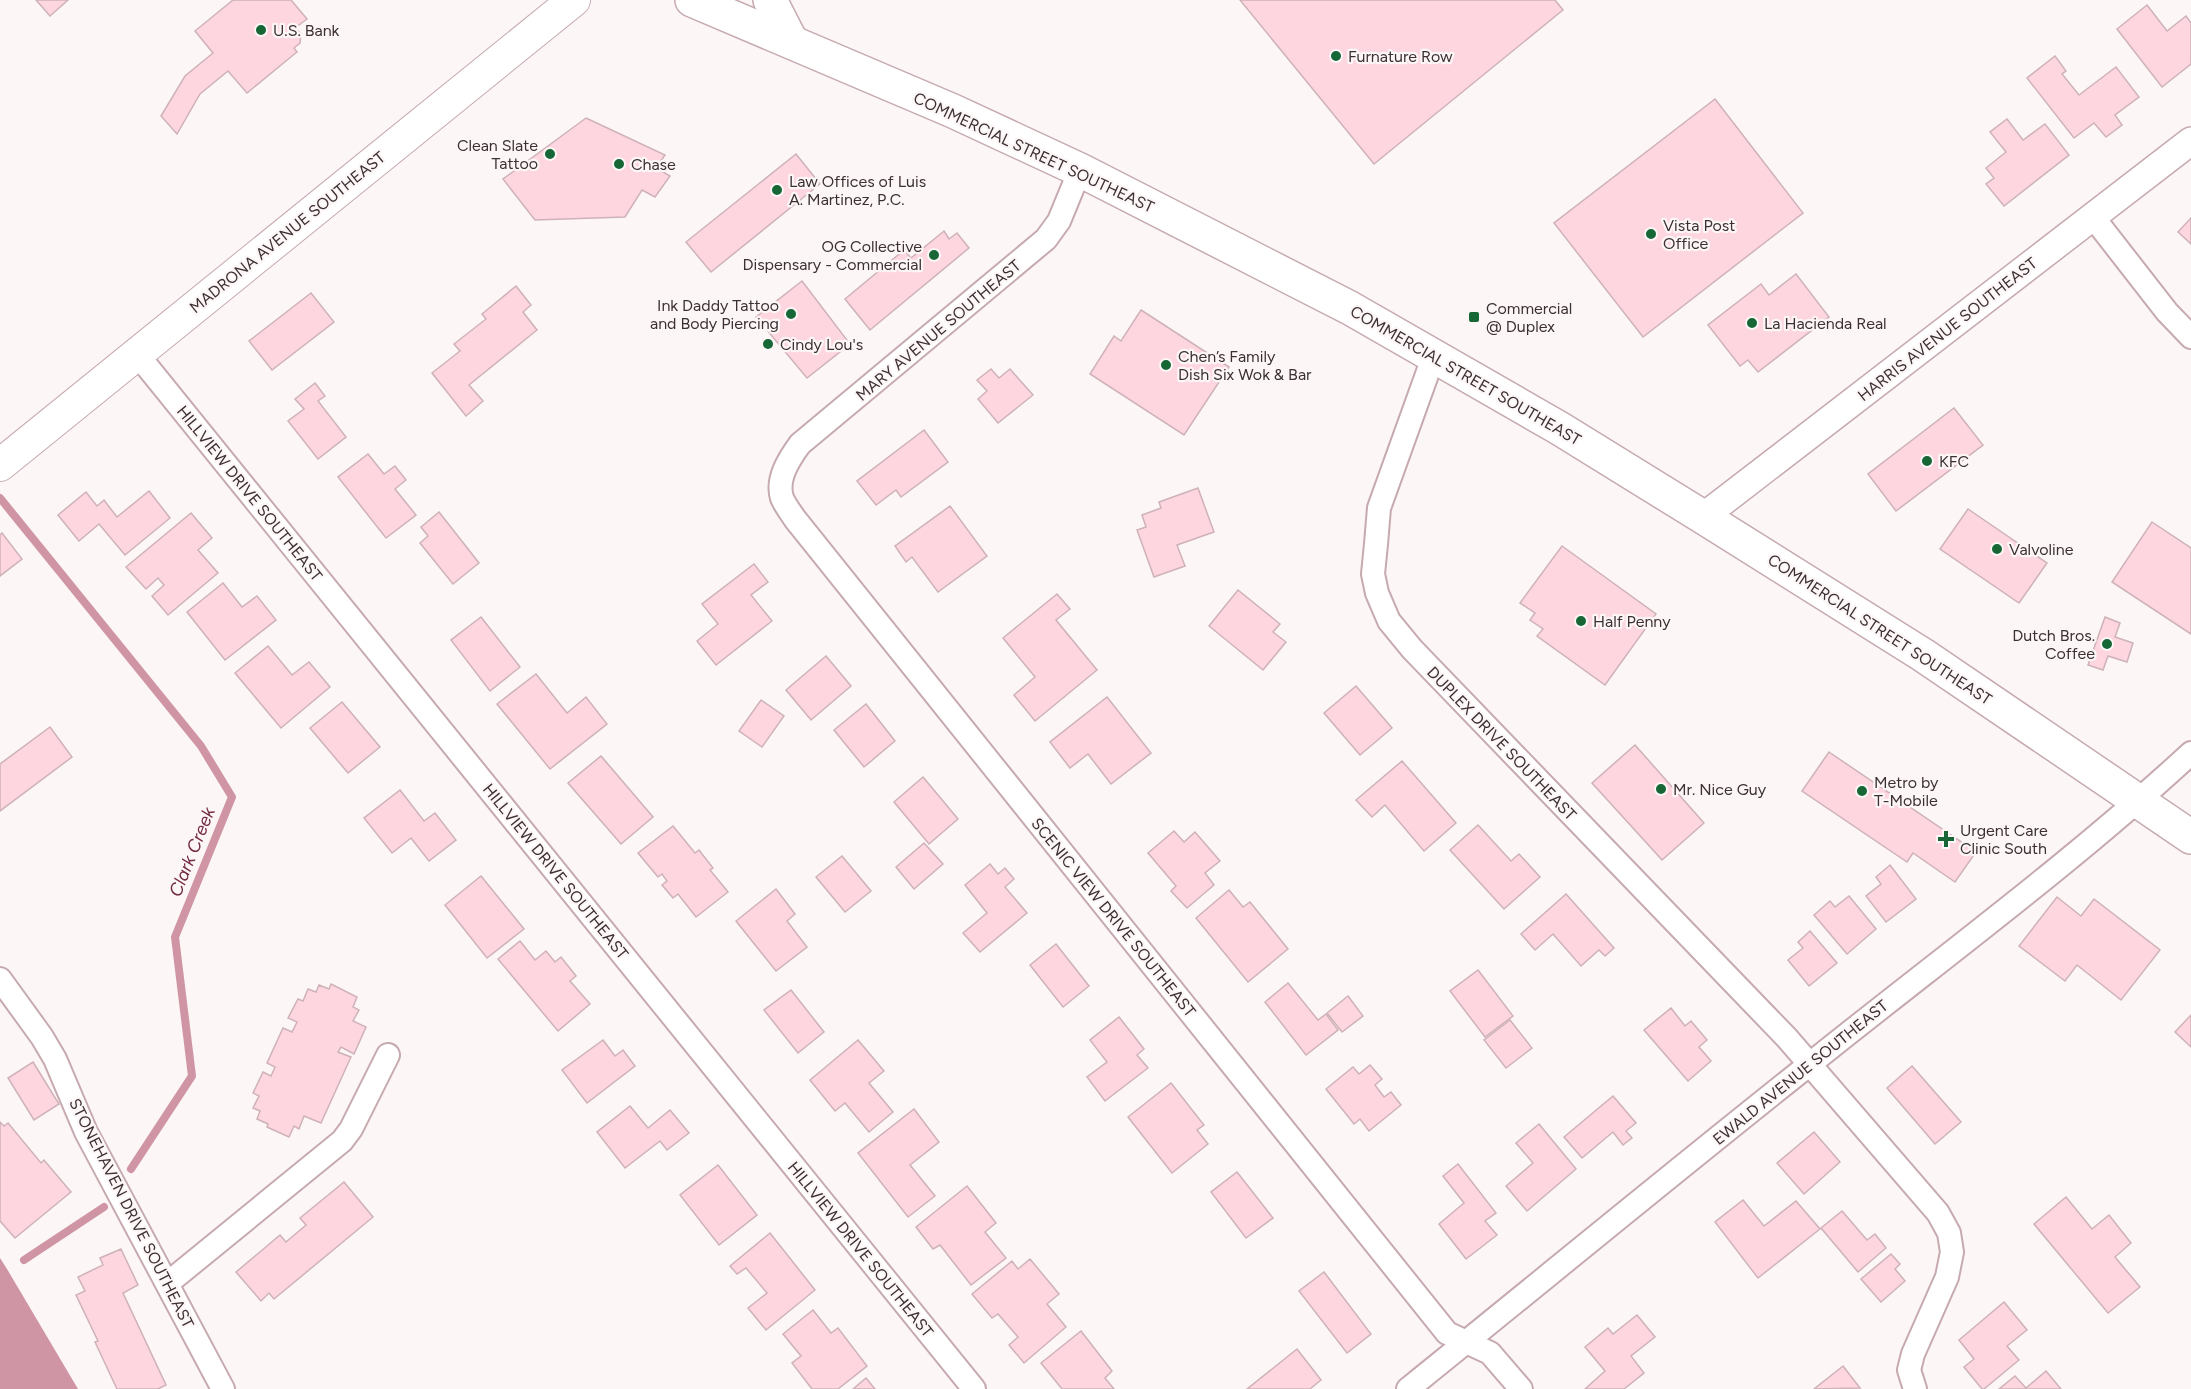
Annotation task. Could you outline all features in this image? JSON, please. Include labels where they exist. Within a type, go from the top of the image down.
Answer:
[{"type":"main road","name":"MADRONA AVENUE SOUTHEAST","points":[[0,465],[574,0]]},
{"type":"main road","name":"COMMERCIAL STREET SOUTHEAST","points":[[692,0],[953,111],[1080,170],[1350,308],[1434,355],[1703,517],[1923,655],[2191,837]]},
{"type":"main road","points":[[770,0],[791,41]]},
{"type":"street","name":"HARRIS AVENUE SOUTHEAST","points":[[1703,517],[2191,141]]},
{"type":"street","name":"MARY AVENUE SOUTHEAST","points":[[782,479],[786,462],[800,444],[1046,239],[1059,221],[1080,170]]},
{"type":"street","points":[[2093,217],[2167,312],[2191,337]]},
{"type":"street","name":"HILLVIEW DRIVE SOUTHEAST","points":[[137,354],[974,1389]]},
{"type":"street","name":"DUPLEX DRIVE SOUTHEAST","points":[[1434,355],[1379,508],[1374,574],[1377,593],[1389,621],[1412,649],[1809,1064],[1938,1213],[1949,1233],[1952,1252],[1947,1278],[1913,1354],[1909,1370],[1915,1389]]},
{"type":"street","name":"SCENIC VIEW DRIVE SOUTHEAST","points":[[782,479],[782,497],[795,519],[1447,1333],[1490,1353],[1521,1389]]},
{"type":"street","name":"EWALD AVENUE SOUTHEAST","points":[[1408,1389],[1809,1064],[2050,874],[2138,801],[2191,753]]},
{"type":"street","name":"STONEHAVEN DRIVE SOUTHEAST","points":[[0,979],[55,1059],[86,1132],[223,1389]]},
{"type":"street","points":[[168,1283],[342,1141],[351,1129],[388,1055]]},
{"type":"shaded area","points":[[0,1258],[7,1269],[78,1389],[0,1389]]},
{"type":"building","points":[[36,0],[68,0],[50,16]]},
{"type":"building","points":[[233,0],[291,0],[307,19],[295,28],[301,34],[300,43],[294,48],[297,52],[247,93],[228,71],[200,94],[177,134],[161,116],[185,76],[213,53],[195,31]]},
{"type":"building","points":[[1240,0],[1555,0],[1563,10],[1374,164]]},
{"type":"building","points":[[2147,5],[2167,31],[2186,16],[2191,23],[2191,64],[2162,87],[2117,29]]},
{"type":"building","points":[[2055,56],[2066,71],[2062,74],[2079,95],[2116,67],[2139,97],[2115,115],[2122,125],[2106,137],[2094,123],[2074,138],[2027,78]]},
{"type":"building","points":[[1715,99],[1803,213],[1643,337],[1554,223]]},
{"type":"building","points":[[586,118],[665,155],[656,168],[670,176],[655,197],[642,190],[625,217],[535,220],[503,179]]},
{"type":"building","points":[[2007,119],[2023,140],[2045,124],[2069,155],[2004,206],[1986,184],[1994,178],[1986,168],[2006,152],[1990,132]]},
{"type":"building","points":[[796,154],[820,184],[711,272],[686,242]]},
{"type":"building","points":[[2191,218],[2191,244],[2178,232]]},
{"type":"building","points":[[944,231],[949,239],[957,233],[969,248],[870,330],[845,299],[904,250],[911,258]]},
{"type":"building","points":[[1796,274],[1829,317],[1758,372],[1748,360],[1740,366],[1708,325],[1761,284],[1769,295]]},
{"type":"building","points":[[802,281],[850,344],[807,378],[756,317]]},
{"type":"building","points":[[516,286],[531,305],[523,312],[537,330],[469,385],[483,401],[466,416],[432,373],[460,351],[454,344],[486,319],[482,314]]},
{"type":"building","points":[[311,293],[334,322],[272,370],[249,341]]},
{"type":"building","points":[[1141,310],[1229,367],[1184,435],[1090,374],[1114,336],[1121,341]]},
{"type":"building","points":[[991,369],[999,378],[1010,369],[1033,395],[998,423],[978,399],[987,391],[977,380]]},
{"type":"building","points":[[315,383],[325,396],[318,401],[346,437],[318,459],[288,421],[304,409],[295,399]]},
{"type":"building","points":[[1954,408],[1983,445],[1896,511],[1868,474]]},
{"type":"building","points":[[924,430],[948,462],[901,497],[896,490],[876,505],[857,481]]},
{"type":"building","points":[[368,454],[384,474],[395,466],[406,480],[395,489],[416,515],[386,538],[338,477]]},
{"type":"building","points":[[1198,488],[1214,532],[1177,545],[1185,566],[1154,577],[1137,530],[1146,527],[1142,515],[1161,508],[1159,502]]},
{"type":"building","points":[[149,491],[170,518],[125,555],[99,524],[79,541],[58,515],[86,492],[97,506],[104,500],[117,517]]},
{"type":"building","points":[[950,506],[987,556],[938,592],[912,557],[906,562],[895,546]]},
{"type":"building","points":[[1968,509],[2047,563],[2019,603],[1940,549]]},
{"type":"building","points":[[439,512],[479,563],[453,584],[420,543],[428,536],[421,527]]},
{"type":"building","points":[[191,513],[212,538],[198,550],[218,573],[168,615],[152,596],[164,585],[158,578],[146,589],[126,567]]},
{"type":"building","points":[[2152,522],[2191,548],[2191,634],[2112,582]]},
{"type":"building","points":[[2,533],[22,559],[0,576],[0,535]]},
{"type":"building","points":[[1562,546],[1656,614],[1605,685],[1537,636],[1543,629],[1530,620],[1535,613],[1520,603]]},
{"type":"building","points":[[754,564],[768,582],[751,595],[772,621],[716,665],[697,641],[718,624],[702,604]]},
{"type":"building","points":[[223,583],[242,607],[257,596],[276,620],[225,660],[187,612]]},
{"type":"building","points":[[1238,590],[1280,624],[1273,632],[1286,642],[1263,670],[1209,626]]},
{"type":"building","points":[[1057,594],[1070,609],[1056,620],[1097,670],[1035,721],[1014,695],[1035,677],[1003,638]]},
{"type":"building","points":[[481,617],[520,667],[490,691],[451,640]]},
{"type":"building","points":[[2105,617],[2120,623],[2115,637],[2133,643],[2127,662],[2108,656],[2103,670],[2088,665]]},
{"type":"building","points":[[268,646],[292,675],[309,662],[330,687],[281,728],[235,673]]},
{"type":"building","points":[[826,656],[851,686],[811,720],[786,690]]},
{"type":"building","points":[[536,674],[567,713],[586,697],[607,724],[550,769],[497,704]]},
{"type":"building","points":[[1356,686],[1392,728],[1360,755],[1324,713]]},
{"type":"building","points":[[1107,697],[1151,753],[1111,784],[1088,754],[1070,768],[1050,742]]},
{"type":"building","points":[[761,700],[784,716],[762,747],[739,731]]},
{"type":"building","points":[[342,702],[380,747],[348,773],[310,728]]},
{"type":"building","points":[[866,704],[895,741],[864,767],[834,730]]},
{"type":"building","points":[[50,727],[72,757],[0,811],[0,764]]},
{"type":"building","points":[[1635,745],[1704,823],[1662,860],[1592,783]]},
{"type":"building","points":[[1829,752],[1976,852],[1955,882],[1913,853],[1907,862],[1802,791]]},
{"type":"building","points":[[601,756],[653,817],[621,844],[568,783]]},
{"type":"building","points":[[1402,761],[1456,823],[1424,851],[1385,805],[1372,817],[1356,800]]},
{"type":"building","points":[[923,777],[958,819],[929,844],[894,802]]},
{"type":"building","points":[[400,790],[424,821],[435,813],[456,840],[429,861],[411,838],[392,853],[364,818]]},
{"type":"building","points":[[1478,825],[1511,861],[1519,854],[1540,877],[1504,909],[1450,850]]},
{"type":"building","points":[[673,826],[695,853],[699,850],[713,868],[710,870],[728,892],[696,917],[678,894],[673,898],[662,885],[667,881],[662,874],[658,877],[638,853]]},
{"type":"building","points":[[1174,831],[1184,842],[1195,832],[1220,861],[1205,873],[1214,885],[1187,908],[1171,891],[1176,886],[1148,853]]},
{"type":"building","points":[[924,843],[943,864],[914,889],[896,867]]},
{"type":"building","points":[[842,856],[871,891],[845,912],[816,877]]},
{"type":"building","points":[[990,864],[998,874],[1005,868],[1014,879],[1005,887],[1027,913],[980,952],[963,933],[987,913],[965,885]]},
{"type":"building","points":[[1890,865],[1916,899],[1886,922],[1866,896],[1881,884],[1876,877]]},
{"type":"building","points":[[481,876],[524,929],[487,958],[445,905]]},
{"type":"building","points":[[776,889],[795,914],[787,921],[807,947],[776,971],[736,921]]},
{"type":"building","points":[[1229,890],[1243,907],[1250,902],[1288,949],[1248,982],[1196,918]]},
{"type":"building","points":[[1566,894],[1614,948],[1605,956],[1599,950],[1581,966],[1553,934],[1535,950],[1521,934]]},
{"type":"building","points":[[1849,896],[1876,929],[1847,954],[1814,915],[1830,901],[1835,907]]},
{"type":"building","points":[[2057,897],[2081,916],[2094,899],[2160,950],[2121,1000],[2077,965],[2065,981],[2019,946]]},
{"type":"building","points":[[1810,931],[1837,963],[1809,986],[1788,960],[1803,948],[1798,942]]},
{"type":"building","points":[[520,941],[535,960],[546,951],[555,962],[561,957],[576,976],[570,981],[590,1004],[558,1031],[498,959]]},
{"type":"building","points":[[1056,944],[1089,986],[1063,1007],[1030,965]]},
{"type":"building","points":[[1478,970],[1513,1016],[1485,1037],[1450,991]]},
{"type":"building","points":[[1288,983],[1318,1020],[1326,1014],[1338,1030],[1306,1055],[1265,1002]]},
{"type":"building","points":[[331,984],[357,997],[353,1007],[359,1010],[353,1021],[366,1027],[354,1054],[341,1047],[338,1052],[351,1057],[321,1123],[304,1116],[299,1129],[294,1126],[289,1137],[267,1127],[268,1124],[257,1119],[260,1111],[253,1108],[259,1096],[253,1093],[263,1072],[271,1076],[275,1067],[267,1063],[283,1028],[292,1032],[297,1022],[288,1018],[298,999],[303,1001],[308,989],[316,992],[319,985],[329,989]]},
{"type":"building","points":[[791,990],[824,1032],[798,1053],[764,1010]]},
{"type":"building","points":[[1348,996],[1363,1016],[1342,1032],[1327,1013]]},
{"type":"building","points":[[1671,1008],[1685,1026],[1691,1021],[1707,1040],[1699,1047],[1711,1061],[1688,1081],[1644,1030]]},
{"type":"building","points":[[2191,1015],[2191,1047],[2175,1032]]},
{"type":"building","points":[[1119,1017],[1144,1049],[1137,1055],[1148,1068],[1105,1101],[1087,1077],[1107,1062],[1090,1040]]},
{"type":"building","points":[[1510,1020],[1532,1048],[1506,1068],[1484,1040]]},
{"type":"building","points":[[603,1040],[615,1056],[623,1050],[635,1066],[587,1103],[562,1070]]},
{"type":"building","points":[[858,1040],[884,1071],[869,1083],[893,1112],[869,1132],[845,1103],[835,1111],[810,1080]]},
{"type":"building","points":[[33,1062],[59,1104],[34,1120],[8,1078]]},
{"type":"building","points":[[1370,1065],[1382,1079],[1375,1085],[1384,1097],[1391,1092],[1401,1105],[1369,1131],[1360,1119],[1354,1124],[1326,1089],[1353,1067],[1359,1074]]},
{"type":"building","points":[[1912,1066],[1961,1122],[1935,1144],[1887,1088]]},
{"type":"building","points":[[1171,1083],[1204,1125],[1197,1130],[1208,1144],[1172,1173],[1128,1117]]},
{"type":"building","points":[[1613,1096],[1636,1123],[1626,1131],[1632,1138],[1623,1145],[1613,1132],[1582,1158],[1564,1137]]},
{"type":"building","points":[[630,1106],[648,1128],[670,1110],[689,1133],[667,1150],[660,1141],[625,1168],[597,1132]]},
{"type":"building","points":[[914,1109],[939,1142],[910,1165],[935,1196],[908,1217],[858,1153]]},
{"type":"building","points":[[0,1122],[4,1126],[8,1123],[41,1163],[44,1160],[71,1192],[15,1238],[0,1221]]},
{"type":"building","points":[[1539,1124],[1576,1169],[1527,1211],[1506,1186],[1533,1163],[1516,1143]]},
{"type":"building","points":[[1814,1132],[1840,1162],[1804,1194],[1777,1163]]},
{"type":"building","points":[[1458,1164],[1496,1213],[1485,1221],[1497,1235],[1466,1259],[1439,1224],[1464,1203],[1443,1176]]},
{"type":"building","points":[[718,1165],[757,1215],[719,1245],[680,1195]]},
{"type":"building","points":[[1237,1172],[1273,1218],[1246,1238],[1211,1192]]},
{"type":"building","points":[[344,1182],[373,1217],[274,1299],[269,1293],[261,1301],[236,1272],[280,1235],[286,1242],[306,1225],[300,1218]]},
{"type":"building","points":[[967,1186],[996,1223],[985,1232],[1006,1258],[971,1285],[940,1245],[933,1249],[916,1227]]},
{"type":"building","points":[[2066,1197],[2092,1229],[2109,1215],[2131,1243],[2115,1257],[2140,1287],[2108,1313],[2034,1224]]},
{"type":"building","points":[[1743,1200],[1764,1226],[1796,1201],[1820,1229],[1758,1278],[1715,1222]]},
{"type":"building","points":[[1842,1211],[1867,1240],[1875,1234],[1886,1248],[1858,1272],[1821,1228]]},
{"type":"building","points":[[770,1233],[815,1290],[766,1330],[748,1308],[767,1293],[746,1268],[737,1274],[730,1266]]},
{"type":"building","points":[[121,1249],[138,1285],[123,1293],[166,1385],[158,1389],[117,1389],[76,1295],[85,1291],[78,1277],[103,1265],[100,1258]]},
{"type":"building","points":[[1891,1254],[1900,1264],[1895,1269],[1905,1281],[1881,1302],[1861,1279]]},
{"type":"building","points":[[1030,1259],[1059,1294],[1047,1304],[1066,1327],[1024,1363],[1009,1345],[1018,1337],[998,1314],[992,1318],[972,1294],[1012,1261],[1018,1269]]},
{"type":"building","points":[[1324,1272],[1371,1334],[1347,1353],[1299,1291]]},
{"type":"building","points":[[2004,1302],[2027,1330],[2007,1346],[2019,1360],[1982,1389],[1964,1367],[1974,1359],[1959,1340]]},
{"type":"building","points":[[813,1310],[831,1333],[838,1328],[867,1366],[838,1389],[812,1389],[792,1363],[801,1356],[783,1334]]},
{"type":"building","points":[[1637,1315],[1655,1337],[1631,1356],[1644,1373],[1624,1389],[1585,1389],[1605,1371],[1585,1347],[1608,1328],[1613,1334]]},
{"type":"building","points":[[1081,1331],[1112,1371],[1105,1378],[1114,1389],[1062,1389],[1041,1363]]},
{"type":"building","points":[[1297,1349],[1321,1380],[1310,1389],[1247,1389]]},
{"type":"building","points":[[1843,1366],[1860,1388],[1814,1389]]},
{"type":"building","points":[[2046,1371],[2061,1389],[1999,1389],[2015,1376],[2026,1388]]},
{"type":"building","points":[[866,1378],[875,1389],[853,1389]]},
{"type":"waterway","name":"Clark Creek","points":[[0,498],[201,746],[232,797],[175,937],[192,1076],[131,1169]]},
{"type":"waterway","name":"Clark Creek","points":[[24,1260],[104,1207]]},
{"type":"place","name":"U.S. Bank","points":[[261,30]]},
{"type":"place","name":"Furnature Row","points":[[1336,56]]},
{"type":"place","name":"Clean Slate Tattoo","points":[[550,154]]},
{"type":"place","name":"Chase","points":[[619,164]]},
{"type":"place","name":"Law Offices of Luis A. Martinez, P.C.","points":[[777,190]]},
{"type":"place","name":"Vista Post Office","points":[[1651,234]]},
{"type":"place","name":"OG Collective Dispensary - Commercial","points":[[934,255]]},
{"type":"place","name":"Ink Daddy Tattoo and Body Piercing","points":[[791,314]]},
{"type":"place","name":"Commercial @ Duplex","points":[[1474,317]]},
{"type":"place","name":"La Hacienda Real","points":[[1752,323]]},
{"type":"place","name":"Cindy Lou's","points":[[768,344]]},
{"type":"place","name":"Chen’s Family Dish Six Wok & Bar","points":[[1166,365]]},
{"type":"place","name":"KFC","points":[[1927,461]]},
{"type":"place","name":"Valvoline","points":[[1997,549]]},
{"type":"place","name":"Half Penny","points":[[1581,621]]},
{"type":"place","name":"Dutch Bros. Coffee","points":[[2107,644]]},
{"type":"place","name":"Mr. Nice Guy","points":[[1661,789]]},
{"type":"place","name":"Metro by T-Mobile","points":[[1862,791]]},
{"type":"place","name":"Urgent Care Clinic South","points":[[1946,839]]}]
